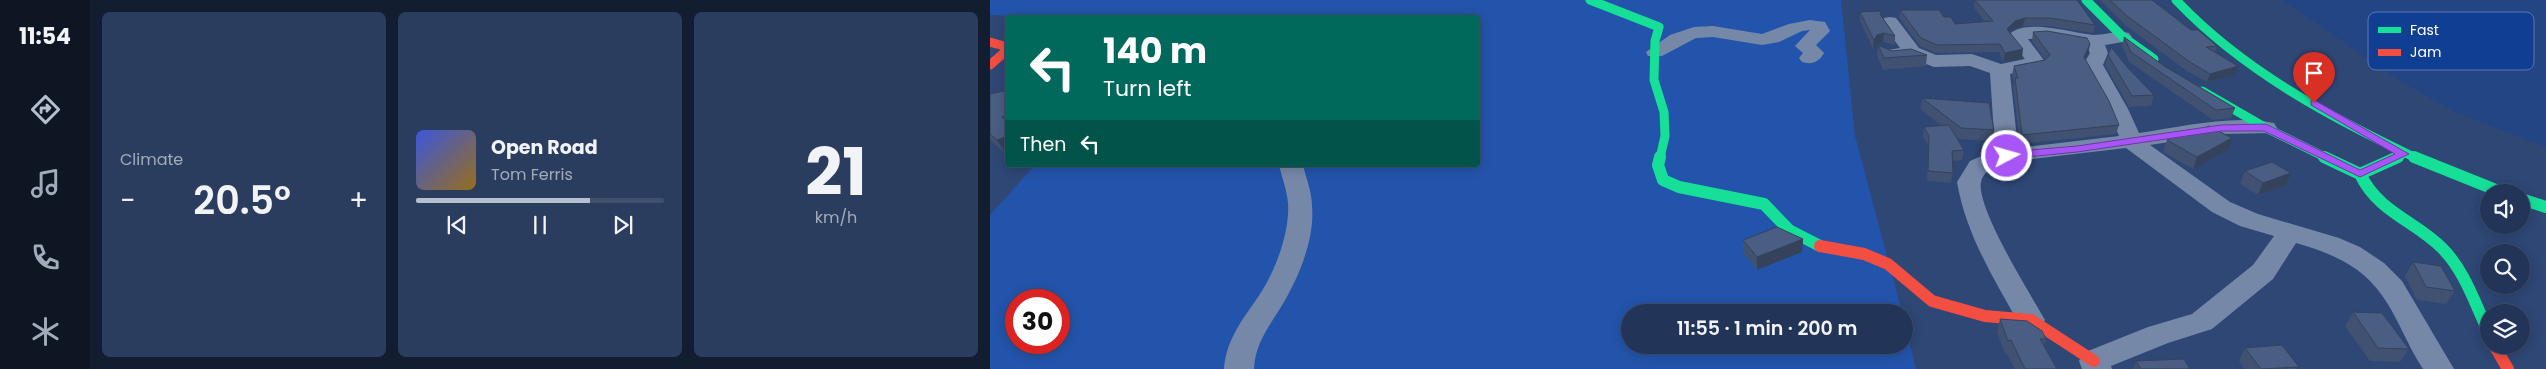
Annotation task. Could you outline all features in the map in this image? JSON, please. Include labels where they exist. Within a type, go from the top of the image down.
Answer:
[{"type":"street","points":[[1590,0],[1659,27],[1655,52],[1654,80],[1664,112],[1664,136],[1658,165],[1663,180],[1679,187],[1764,204],[1780,224],[1796,237],[1820,246],[1864,254],[1888,264],[1932,300],[1985,316],[2031,320]]},
{"type":"street","points":[[2086,0],[2124,37],[2165,67]]},
{"type":"street","points":[[2176,0],[2188,16],[2213,38],[2256,69],[2403,154],[2480,184]]},
{"type":"street","points":[[1890,22],[1912,52]]},
{"type":"street","points":[[1655,52],[1678,36],[1694,31],[1710,30],[1764,40],[1792,27],[1820,26],[1821,31],[1804,46],[1815,53],[1809,58]]},
{"type":"street","points":[[1884,50],[1892,54],[1912,52],[1934,60],[1972,60],[2000,70],[2036,63],[2016,37],[2024,33],[2053,32],[2094,41],[2124,37]]},
{"type":"street","points":[[2094,41],[2099,53],[2093,65],[2118,109],[2132,142],[2221,206],[2249,220],[2351,253],[2374,270],[2392,288],[2424,347],[2439,369]]},
{"type":"street","points":[[990,42],[1004,46],[1005,52],[990,65]]},
{"type":"street","points":[[2000,70],[2007,156]]},
{"type":"street","points":[[2188,82],[2266,128],[2360,174]]},
{"type":"street","points":[[2266,128],[2221,128],[2132,142],[1994,157],[1978,166],[1969,182],[1973,204],[1994,256],[2031,320],[2095,365],[2158,336],[2202,322],[2263,272],[2290,232]]},
{"type":"street","points":[[2360,174],[2403,154]]},
{"type":"street","points":[[1239,369],[1238,358],[1246,337],[1276,291],[1289,257],[1300,213],[1291,167]]},
{"type":"street","points":[[2360,174],[2362,184],[2369,194],[2442,248],[2454,262],[2480,315]]},
{"type":"street","points":[[2530,202],[2546,207]]},
{"type":"street","points":[[2499,354],[2508,369]]},
{"type":"shaded area","points":[[990,0],[1841,0],[1855,136],[1900,304],[1621,304],[1621,354],[1912,354],[1916,369],[990,369],[990,215],[1033,167],[1480,167],[1480,15],[990,15]]},
{"type":"shaded area","points":[[2282,0],[2546,0],[2546,147],[2457,113],[2384,70],[2534,70],[2534,12],[2368,12],[2368,59]]},
{"type":"building","points":[[1975,0],[2077,0],[2095,25],[2050,18],[2025,18],[2015,21],[2007,29],[2023,49],[2005,53],[2000,44],[1937,45],[1921,38],[1900,10],[1939,10],[1944,17],[1951,17],[1955,24],[1993,21]]},
{"type":"building","points":[[2110,0],[2152,0],[2191,30],[2198,30],[2217,46],[2206,47],[2238,66],[2210,74],[2190,62],[2127,16]]},
{"type":"building","points":[[1881,11],[1880,14],[1895,36],[1884,33],[1877,35],[1874,40],[1860,12]]},
{"type":"building","points":[[2047,31],[2087,38],[2090,44],[2084,57],[2109,101],[2119,125],[2022,135],[2015,78],[2018,78],[2014,66],[2045,60],[2050,55],[2033,32]]},
{"type":"building","points":[[2124,37],[2164,66],[2235,108],[2216,110],[2131,52]]},
{"type":"building","points":[[1878,45],[1892,51],[1911,49],[1927,55],[1884,58]]},
{"type":"building","points":[[2111,47],[2154,95],[2132,96],[2108,55]]},
{"type":"building","points":[[1005,91],[1005,116],[1002,117],[1005,120],[1005,137],[997,140],[990,134],[990,94]]},
{"type":"building","points":[[1922,98],[1989,103],[1994,130],[1961,128]]},
{"type":"building","points":[[1949,125],[1964,150],[1952,151],[1953,173],[1928,171],[1929,136],[1924,127]]},
{"type":"building","points":[[2209,126],[2232,138],[2197,157],[2167,140],[2188,130],[2195,133]]},
{"type":"building","points":[[2272,162],[2291,173],[2263,183],[2245,171]]},
{"type":"building","points":[[1777,227],[1803,239],[1757,257],[1743,240]]},
{"type":"building","points":[[2413,262],[2441,266],[2455,291],[2426,287]]},
{"type":"building","points":[[2353,312],[2382,313],[2409,349],[2378,348]]},
{"type":"building","points":[[2000,319],[2027,321],[2042,331],[2046,339],[2040,339],[2057,369],[2025,369],[2011,340],[2008,341]]},
{"type":"building","points":[[2282,345],[2299,367],[2261,369],[2245,348]]},
{"type":"building","points":[[2184,359],[2190,369],[2141,369],[2136,361]]},
{"type":"traffic: fast","points":[[1590,0],[1659,27],[1655,41],[1654,80],[1664,112],[1665,136],[1658,165],[1663,180],[1679,187],[1764,204],[1789,230],[1820,246]]},
{"type":"traffic: fast","points":[[2086,0],[2123,37],[2154,59]]},
{"type":"traffic: fast","points":[[2176,0],[2206,30],[2238,56],[2309,101],[2427,163],[2480,184]]},
{"type":"traffic: fast","points":[[2202,91],[2266,128],[2360,174]]},
{"type":"traffic: fast","points":[[2403,154],[2360,174],[2375,198],[2397,216],[2433,239],[2451,258],[2464,278],[2480,313]]},
{"type":"traffic: fast","points":[[2530,202],[2546,207]]},
{"type":"traffic: jam","points":[[990,42],[1004,46],[1005,52],[990,65]]},
{"type":"traffic: jam","points":[[1820,246],[1864,254],[1888,264],[1932,301],[1985,316],[2031,320],[2094,361]]},
{"type":"traffic: jam","points":[[2499,354],[2508,369]]},
{"type":"route","points":[[2007,156],[2132,142],[2221,128],[2266,128],[2360,174],[2369,168],[2403,154],[2314,103]]}]
